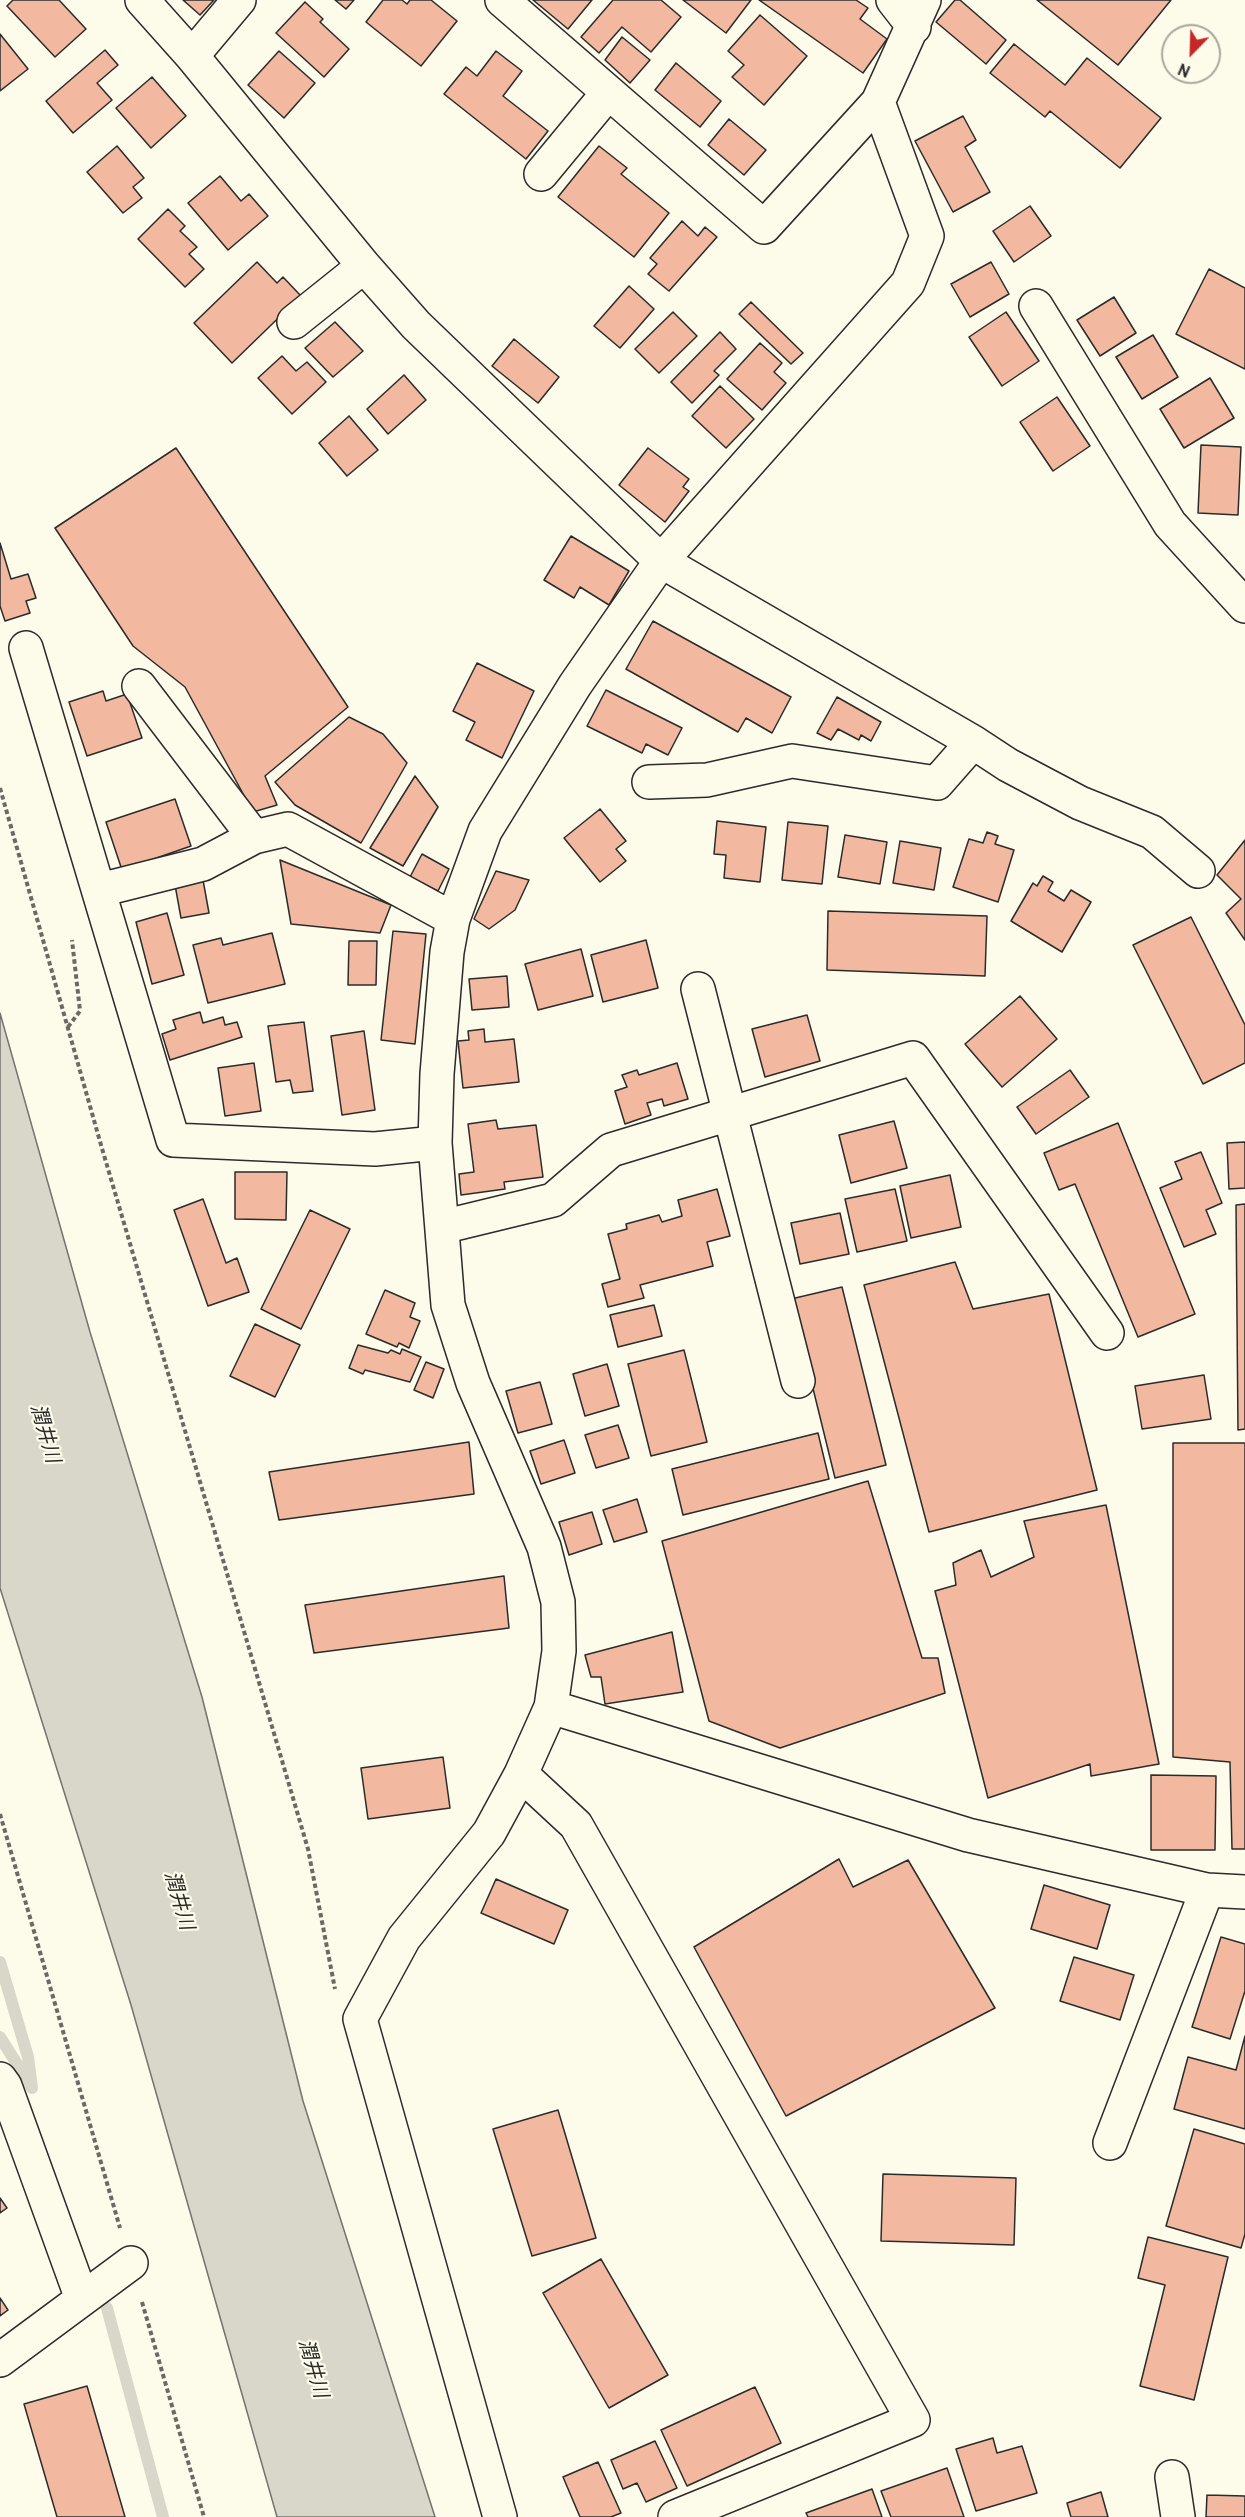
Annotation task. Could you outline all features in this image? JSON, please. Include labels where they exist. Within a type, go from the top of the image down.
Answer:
[{"type":"street","points":[[142,0],[192,56],[364,266],[416,325],[661,561],[973,742],[1008,765],[1080,803],[1152,832],[1198,871]]},
{"type":"street","points":[[192,56],[239,0]]},
{"type":"street","points":[[502,0],[764,227],[878,102],[919,13],[893,0]]},
{"type":"street","points":[[541,174],[608,93]]},
{"type":"street","points":[[500,2517],[360,2019],[404,1938],[489,1833],[521,1774],[551,1707],[559,1652],[558,1602],[544,1547],[473,1383],[448,1305],[435,1143],[437,1074],[453,920],[485,831],[575,685],[661,561],[908,283],[927,236],[878,102]]},
{"type":"street","points":[[294,322],[364,266]]},
{"type":"street","points":[[1036,306],[1170,524],[1245,606]]},
{"type":"street","points":[[26,648],[173,1140],[375,1149],[435,1143]]},
{"type":"street","points":[[139,686],[254,837]]},
{"type":"street","points":[[649,782],[707,780],[792,761],[937,783],[973,742]]},
{"type":"street","points":[[100,890],[203,864],[254,837],[288,829],[453,920]]},
{"type":"street","points":[[698,989],[798,1381]]},
{"type":"street","points":[[442,1227],[553,1200],[611,1150],[914,1058],[1107,1333]]},
{"type":"street","points":[[551,1707],[968,1835],[1207,1890],[1245,1892]]},
{"type":"street","points":[[521,1774],[576,1825],[913,2421],[675,2517]]},
{"type":"street","points":[[1110,2143],[1207,1890]]},
{"type":"street","points":[[0,2079],[5,2086],[82,2300]]},
{"type":"street","points":[[0,2360],[130,2263]]},
{"type":"street","points":[[1172,2477],[1178,2517]]},
{"type":"path","points":[[0,788],[308,1849],[336,1997]]},
{"type":"path","points":[[68,1027],[80,1011],[72,935]]},
{"type":"path","points":[[0,1814],[204,2517]]},
{"type":"water","name":"潤井川","points":[[0,1013],[90,1332],[202,1697],[303,2101],[435,2517],[277,2517],[131,2005],[0,1588]]},
{"type":"building","points":[[13,0],[59,0],[86,29],[55,57],[7,6]]},
{"type":"building","points":[[183,0],[214,0],[200,15]]},
{"type":"building","points":[[335,0],[354,0],[346,9]]},
{"type":"building","points":[[383,0],[402,0],[407,4],[410,0],[431,0],[457,21],[421,66],[366,22]]},
{"type":"building","points":[[533,0],[592,0],[568,29]]},
{"type":"building","points":[[613,0],[661,0],[681,17],[651,52],[622,27],[599,53],[581,37]]},
{"type":"building","points":[[683,0],[751,0],[726,33]]},
{"type":"building","points":[[759,0],[856,0],[868,8],[860,19],[887,39],[863,73]]},
{"type":"building","points":[[955,0],[960,0],[1006,40],[986,64],[936,22]]},
{"type":"building","points":[[1037,0],[1171,0],[1118,65]]},
{"type":"building","points":[[305,2],[323,19],[320,22],[349,49],[324,77],[276,33]]},
{"type":"building","points":[[760,15],[807,56],[764,105],[732,77],[744,65],[728,51]]},
{"type":"building","points":[[0,34],[28,69],[0,91]]},
{"type":"building","points":[[622,37],[650,60],[630,83],[605,60]]},
{"type":"building","points":[[1014,44],[1065,85],[1087,58],[1161,118],[1120,168],[1050,111],[1045,117],[990,73]]},
{"type":"building","points":[[105,50],[118,65],[97,83],[112,100],[73,133],[46,101]]},
{"type":"building","points":[[279,51],[315,83],[284,118],[248,85]]},
{"type":"building","points":[[496,51],[522,71],[503,96],[548,131],[526,159],[444,94],[466,67],[477,76]]},
{"type":"building","points":[[676,63],[721,101],[700,127],[655,90]]},
{"type":"building","points":[[152,77],[186,116],[151,148],[116,108]]},
{"type":"building","points":[[963,116],[976,140],[965,147],[990,192],[953,212],[915,141]]},
{"type":"building","points":[[729,119],[766,150],[744,175],[708,145]]},
{"type":"building","points":[[117,146],[144,178],[133,187],[142,198],[123,213],[87,172]]},
{"type":"building","points":[[599,146],[627,168],[621,174],[669,213],[634,257],[558,197]]},
{"type":"building","points":[[220,176],[241,201],[249,194],[268,216],[228,250],[188,203]]},
{"type":"building","points":[[1030,206],[1051,236],[1014,262],[993,231]]},
{"type":"building","points":[[168,209],[185,226],[180,231],[197,247],[189,254],[204,269],[185,287],[138,239]]},
{"type":"building","points":[[682,221],[698,236],[705,227],[717,237],[669,291],[648,274],[657,264],[650,258]]},
{"type":"building","points":[[257,262],[277,283],[283,277],[301,296],[232,363],[194,323]]},
{"type":"building","points":[[991,262],[1009,294],[970,317],[951,284]]},
{"type":"building","points":[[1209,269],[1245,288],[1245,369],[1176,334]]},
{"type":"building","points":[[629,286],[654,309],[620,348],[594,326]]},
{"type":"building","points":[[1114,297],[1136,333],[1100,356],[1077,320]]},
{"type":"building","points":[[751,302],[803,353],[791,364],[739,314]]},
{"type":"building","points":[[673,312],[697,336],[659,373],[635,349]]},
{"type":"building","points":[[1006,312],[1039,361],[1002,386],[969,337]]},
{"type":"building","points":[[335,322],[363,351],[333,377],[305,348]]},
{"type":"building","points":[[720,332],[736,349],[714,371],[719,375],[692,403],[671,382]]},
{"type":"building","points":[[1153,335],[1178,377],[1142,399],[1116,357]]},
{"type":"building","points":[[514,339],[559,377],[538,403],[492,366]]},
{"type":"building","points":[[760,343],[782,363],[774,372],[786,383],[762,410],[727,379]]},
{"type":"building","points":[[282,356],[296,371],[307,362],[326,382],[292,414],[258,378]]},
{"type":"building","points":[[404,375],[426,400],[388,434],[367,409]]},
{"type":"building","points":[[1210,378],[1234,418],[1184,448],[1160,409]]},
{"type":"building","points":[[720,386],[754,419],[726,448],[692,416]]},
{"type":"building","points":[[1057,397],[1090,446],[1053,471],[1020,422]]},
{"type":"building","points":[[349,416],[378,450],[347,476],[319,443]]},
{"type":"building","points":[[1201,445],[1241,447],[1238,515],[1198,513]]},
{"type":"building","points":[[176,448],[348,707],[265,776],[277,805],[253,812],[185,687],[133,646],[55,528]]},
{"type":"building","points":[[648,448],[689,479],[683,487],[689,491],[665,522],[619,485]]},
{"type":"building","points":[[571,536],[629,571],[609,605],[580,587],[574,598],[544,580]]},
{"type":"building","points":[[0,543],[11,579],[28,574],[36,598],[26,601],[30,613],[5,621],[0,606]]},
{"type":"building","points":[[653,621],[791,697],[772,733],[746,718],[738,732],[626,669]]},
{"type":"building","points":[[477,663],[534,691],[502,758],[466,740],[475,722],[453,711]]},
{"type":"building","points":[[606,690],[682,728],[668,755],[646,744],[642,753],[587,726]]},
{"type":"building","points":[[103,691],[106,701],[127,694],[142,738],[87,756],[69,702]]},
{"type":"building","points":[[837,697],[881,722],[871,741],[861,735],[859,740],[838,729],[831,740],[817,733]]},
{"type":"building","points":[[349,717],[383,734],[407,763],[361,843],[295,805],[275,782]]},
{"type":"building","points":[[415,776],[438,807],[403,866],[370,848]]},
{"type":"building","points":[[175,799],[191,846],[122,870],[106,822]]},
{"type":"building","points":[[600,809],[626,841],[616,849],[626,861],[600,882],[564,838]]},
{"type":"building","points":[[717,821],[766,827],[760,882],[724,878],[726,855],[714,854]]},
{"type":"building","points":[[788,822],[828,826],[822,884],[782,880]]},
{"type":"building","points":[[987,832],[998,836],[995,844],[1014,850],[998,902],[953,887],[969,839],[983,843]]},
{"type":"building","points":[[845,835],[887,842],[880,884],[838,877]]},
{"type":"building","points":[[1245,840],[1245,940],[1226,913],[1241,899],[1217,875]]},
{"type":"building","points":[[900,841],[941,848],[934,890],[893,883]]},
{"type":"building","points":[[422,854],[449,869],[438,891],[410,877]]},
{"type":"building","points":[[280,860],[391,905],[380,933],[291,924]]},
{"type":"building","points":[[496,871],[529,880],[515,910],[489,929],[474,919]]},
{"type":"building","points":[[1043,876],[1053,882],[1048,891],[1064,901],[1071,890],[1091,902],[1062,952],[1011,921],[1033,883],[1037,886]]},
{"type":"building","points":[[203,880],[209,913],[181,918],[175,885]]},
{"type":"building","points":[[828,911],[987,916],[985,976],[827,970]]},
{"type":"building","points":[[167,913],[184,975],[152,984],[136,922]]},
{"type":"building","points":[[1191,917],[1245,1025],[1245,1063],[1203,1084],[1133,945]]},
{"type":"building","points":[[393,931],[426,934],[415,1044],[381,1040]]},
{"type":"building","points":[[272,933],[285,984],[208,1003],[193,945],[221,938],[223,945]]},
{"type":"building","points":[[646,940],[658,988],[603,1002],[591,955]]},
{"type":"building","points":[[349,941],[377,941],[376,985],[348,985]]},
{"type":"building","points":[[581,949],[593,996],[538,1010],[525,964]]},
{"type":"building","points":[[507,976],[509,1007],[472,1010],[469,979]]},
{"type":"building","points":[[1020,996],[1057,1039],[1002,1087],[965,1044]]},
{"type":"building","points":[[200,1012],[203,1023],[223,1017],[225,1025],[237,1022],[242,1037],[170,1060],[162,1034],[176,1029],[173,1020]]},
{"type":"building","points":[[807,1015],[820,1061],[765,1077],[752,1029]]},
{"type":"building","points":[[304,1022],[313,1091],[293,1093],[290,1080],[276,1082],[268,1026]]},
{"type":"building","points":[[484,1029],[485,1042],[514,1039],[519,1082],[463,1088],[458,1041],[469,1040],[468,1031]]},
{"type":"building","points":[[364,1031],[375,1110],[342,1115],[331,1036]]},
{"type":"building","points":[[254,1063],[261,1111],[225,1116],[218,1068]]},
{"type":"building","points":[[677,1063],[688,1099],[664,1106],[662,1099],[647,1103],[651,1115],[625,1124],[615,1091],[627,1087],[622,1075],[637,1070],[639,1075]]},
{"type":"building","points":[[1070,1070],[1089,1097],[1036,1134],[1017,1107]]},
{"type":"building","points":[[496,1120],[498,1129],[536,1125],[543,1177],[504,1182],[505,1189],[461,1195],[459,1174],[474,1172],[468,1124]]},
{"type":"building","points":[[894,1121],[907,1168],[851,1183],[839,1135]]},
{"type":"building","points":[[1118,1123],[1195,1314],[1138,1337],[1075,1184],[1059,1190],[1044,1153]]},
{"type":"building","points":[[1245,1142],[1245,1188],[1229,1189],[1227,1143]]},
{"type":"building","points":[[1201,1152],[1222,1203],[1206,1210],[1216,1234],[1184,1247],[1160,1188],[1182,1179],[1175,1162]]},
{"type":"building","points":[[235,1172],[287,1172],[286,1220],[235,1219]]},
{"type":"building","points":[[950,1175],[961,1227],[911,1238],[900,1186]]},
{"type":"building","points":[[717,1189],[730,1236],[707,1242],[713,1266],[640,1285],[644,1298],[608,1307],[602,1284],[620,1279],[608,1234],[627,1229],[626,1224],[659,1215],[662,1222],[682,1216],[678,1200]]},
{"type":"building","points":[[895,1189],[907,1241],[857,1252],[845,1199]]},
{"type":"building","points":[[203,1199],[226,1263],[237,1258],[249,1292],[208,1306],[174,1210]]},
{"type":"building","points":[[1245,1204],[1245,1429],[1238,1430],[1236,1205]]},
{"type":"building","points":[[310,1210],[350,1229],[301,1329],[261,1309]]},
{"type":"building","points":[[840,1213],[849,1254],[800,1264],[791,1223]]},
{"type":"building","points":[[955,1262],[973,1309],[1049,1294],[1097,1490],[929,1532],[864,1285]]},
{"type":"building","points":[[842,1287],[886,1465],[835,1478],[791,1299]]},
{"type":"building","points":[[385,1290],[415,1303],[410,1317],[420,1321],[409,1348],[399,1343],[397,1347],[366,1334]]},
{"type":"building","points":[[654,1305],[662,1336],[618,1347],[610,1315]]},
{"type":"building","points":[[255,1324],[300,1345],[275,1397],[230,1376]]},
{"type":"building","points":[[358,1345],[388,1353],[391,1350],[400,1354],[402,1349],[421,1357],[410,1382],[365,1370],[363,1374],[349,1368]]},
{"type":"building","points":[[684,1350],[707,1442],[651,1456],[628,1364]]},
{"type":"building","points":[[426,1362],[444,1369],[433,1398],[414,1390]]},
{"type":"building","points":[[607,1364],[619,1406],[585,1416],[573,1374]]},
{"type":"building","points":[[1204,1375],[1211,1419],[1142,1429],[1135,1386]]},
{"type":"building","points":[[540,1382],[552,1424],[518,1433],[506,1391]]},
{"type":"building","points":[[618,1425],[629,1458],[596,1468],[585,1435]]},
{"type":"building","points":[[818,1433],[829,1479],[683,1515],[672,1469]]},
{"type":"building","points":[[564,1440],[575,1473],[541,1484],[530,1451]]},
{"type":"building","points":[[469,1442],[474,1494],[279,1520],[269,1472]]},
{"type":"building","points":[[1173,1443],[1245,1443],[1245,1849],[1232,1849],[1230,1762],[1173,1757]]},
{"type":"building","points":[[868,1481],[922,1658],[938,1658],[945,1693],[780,1748],[709,1721],[662,1541]]},
{"type":"building","points":[[637,1499],[647,1532],[614,1542],[603,1510]]},
{"type":"building","points":[[1106,1505],[1159,1764],[1091,1776],[1090,1764],[988,1798],[935,1591],[956,1585],[953,1563],[981,1550],[991,1577],[1034,1557],[1024,1521]]},
{"type":"building","points":[[592,1512],[602,1544],[569,1555],[559,1522]]},
{"type":"building","points":[[504,1576],[509,1628],[314,1653],[305,1605]]},
{"type":"building","points":[[672,1632],[683,1692],[605,1704],[601,1677],[591,1677],[585,1655]]},
{"type":"building","points":[[443,1757],[450,1808],[368,1819],[361,1768]]},
{"type":"building","points":[[1151,1775],[1216,1776],[1215,1850],[1151,1850]]},
{"type":"building","points":[[839,1859],[853,1887],[908,1860],[995,2008],[786,2116],[694,1947]]},
{"type":"building","points":[[496,1879],[568,1910],[554,1944],[481,1913]]},
{"type":"building","points":[[1044,1885],[1110,1905],[1097,1949],[1031,1929]]},
{"type":"building","points":[[1221,1937],[1245,1944],[1245,1991],[1230,2039],[1192,2027]]},
{"type":"building","points":[[1074,1957],[1134,1975],[1120,2020],[1060,2001]]},
{"type":"building","points":[[1245,2036],[1245,2129],[1174,2109],[1188,2057],[1236,2070]]},
{"type":"building","points":[[558,2110],[596,2238],[532,2256],[493,2129]]},
{"type":"building","points":[[1194,2129],[1245,2144],[1245,2234],[1241,2248],[1166,2226]]},
{"type":"building","points":[[883,2174],[1016,2178],[1014,2245],[881,2241]]},
{"type":"building","points":[[0,2198],[7,2208],[0,2213]]},
{"type":"building","points":[[1148,2237],[1228,2257],[1194,2400],[1140,2386],[1165,2285],[1138,2278]]},
{"type":"building","points":[[601,2259],[668,2375],[609,2408],[543,2293]]},
{"type":"building","points":[[0,2298],[8,2310],[0,2316]]},
{"type":"building","points":[[87,2386],[125,2517],[57,2517],[24,2404]]},
{"type":"building","points":[[755,2387],[781,2443],[687,2486],[661,2430]]},
{"type":"building","points":[[993,2438],[997,2453],[1022,2446],[1037,2493],[976,2511],[956,2449]]},
{"type":"building","points":[[655,2441],[677,2488],[646,2502],[637,2483],[623,2489],[611,2460]]},
{"type":"building","points":[[598,2462],[621,2513],[611,2517],[580,2517],[563,2477]]},
{"type":"building","points":[[947,2468],[964,2517],[891,2517],[881,2491]]},
{"type":"building","points":[[872,2489],[882,2517],[808,2517],[806,2513]]},
{"type":"building","points":[[1101,2492],[1108,2517],[1071,2517],[1067,2503]]},
{"type":"building","points":[[1207,2495],[1245,2496],[1245,2517],[1206,2517]]},
{"type":"waterway","points":[[0,1962],[28,2057],[32,2088]]},
{"type":"waterway","points":[[0,2037],[30,2085]]},
{"type":"waterway","points":[[107,2308],[163,2517]]}]
